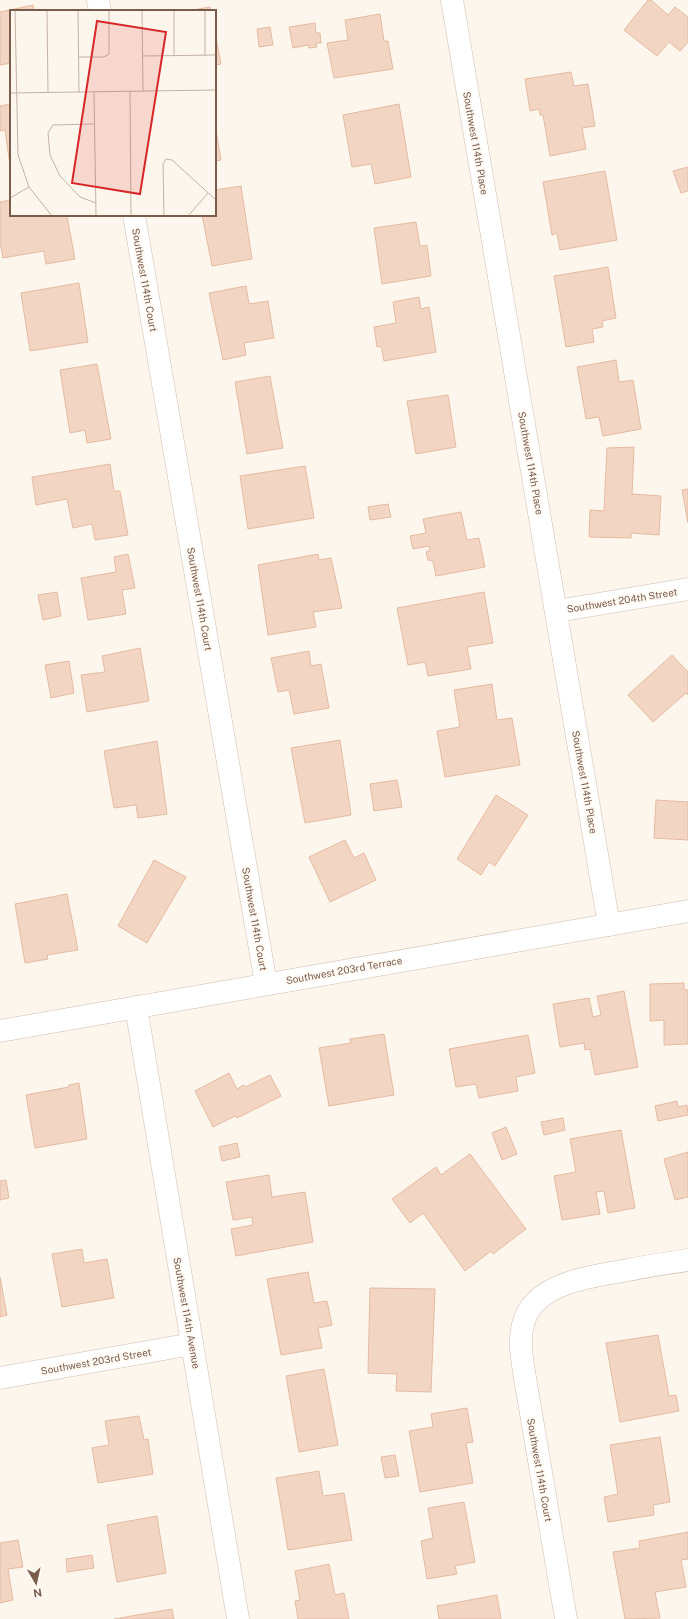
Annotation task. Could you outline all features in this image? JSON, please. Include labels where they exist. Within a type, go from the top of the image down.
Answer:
[{"type":"street","points":[[98,0],[100,10]]},
{"type":"street","name":"Southwest 114th Place","points":[[452,0],[557,611],[609,925]]},
{"type":"street","name":"Southwest 114th Court","points":[[134,216],[266,984]]},
{"type":"street","name":"Southwest 204th Street","points":[[557,611],[688,590]]},
{"type":"street","name":"Southwest 203rd Terrace","points":[[0,1031],[688,911]]},
{"type":"street","name":"Southwest 114th Avenue","points":[[136,1007],[238,1619]]},
{"type":"street","name":"Southwest 114th Court","points":[[566,1619],[525,1378],[521,1348],[521,1334],[524,1321],[529,1309],[538,1300],[548,1292],[573,1281],[688,1260]]},
{"type":"street","name":"Southwest 203rd Street","points":[[0,1378],[192,1344]]},
{"type":"building","points":[[648,0],[651,0],[668,15],[675,7],[688,17],[688,42],[680,51],[669,42],[657,56],[624,30]]},
{"type":"building","points":[[33,5],[34,10],[10,10],[10,63],[0,65],[0,12]]},
{"type":"building","points":[[210,7],[211,10],[193,10]]},
{"type":"building","points":[[380,14],[384,41],[388,41],[393,69],[334,78],[327,43],[348,40],[345,20]]},
{"type":"building","points":[[315,23],[316,33],[320,33],[321,43],[316,43],[317,47],[309,48],[308,45],[293,48],[289,27]]},
{"type":"building","points":[[270,27],[273,45],[259,47],[257,29]]},
{"type":"building","points":[[216,38],[221,64],[216,65]]},
{"type":"building","points":[[571,72],[574,86],[588,84],[595,126],[582,128],[586,149],[550,156],[543,115],[540,115],[539,109],[530,111],[525,79]]},
{"type":"building","points":[[10,104],[10,165],[5,130],[0,131],[0,106]]},
{"type":"building","points":[[399,104],[411,177],[375,184],[371,164],[352,167],[343,115]]},
{"type":"building","points":[[216,130],[221,160],[216,161]]},
{"type":"building","points":[[688,167],[688,191],[681,193],[673,171]]},
{"type":"building","points":[[605,171],[617,240],[560,250],[557,233],[552,235],[543,182]]},
{"type":"building","points":[[241,186],[252,259],[212,266],[202,216],[216,216],[216,190]]},
{"type":"building","points":[[10,200],[10,216],[67,216],[75,259],[46,264],[44,251],[3,258],[0,242],[0,202]]},
{"type":"building","points":[[416,222],[420,246],[427,245],[431,276],[382,284],[374,228]]},
{"type":"building","points":[[608,267],[616,318],[602,321],[603,327],[592,329],[594,342],[566,347],[554,276]]},
{"type":"building","points":[[79,283],[88,342],[30,351],[21,293]]},
{"type":"building","points":[[246,286],[249,304],[268,301],[274,338],[244,343],[246,355],[223,360],[209,293]]},
{"type":"building","points":[[419,297],[421,309],[429,307],[436,352],[384,361],[381,346],[377,347],[374,327],[396,323],[393,302]]},
{"type":"building","points":[[616,360],[619,382],[633,380],[641,429],[603,436],[599,417],[586,419],[577,367]]},
{"type":"building","points":[[97,364],[111,439],[87,443],[85,430],[70,433],[60,370]]},
{"type":"building","points":[[270,376],[283,448],[247,454],[235,382]]},
{"type":"building","points":[[448,395],[456,447],[416,454],[407,401]]},
{"type":"building","points":[[634,447],[632,494],[661,496],[659,535],[631,533],[631,538],[589,537],[590,510],[604,511],[607,448]]},
{"type":"building","points":[[110,464],[114,491],[120,491],[128,535],[95,540],[92,524],[73,528],[67,499],[36,505],[32,477]]},
{"type":"building","points":[[305,466],[314,518],[248,529],[240,476]]},
{"type":"building","points":[[688,489],[688,523],[682,490]]},
{"type":"building","points":[[388,504],[391,517],[370,520],[368,507]]},
{"type":"building","points":[[461,512],[467,540],[479,538],[485,567],[436,576],[433,561],[428,560],[426,552],[430,551],[429,546],[413,549],[410,536],[426,533],[423,519]]},
{"type":"building","points":[[128,554],[135,588],[122,590],[126,614],[88,620],[81,578],[116,572],[114,557]]},
{"type":"building","points":[[318,554],[319,560],[331,558],[342,608],[313,612],[316,627],[268,635],[258,565]]},
{"type":"building","points":[[57,592],[61,616],[43,620],[38,595]]},
{"type":"building","points":[[484,592],[493,643],[467,647],[471,669],[428,676],[425,662],[408,665],[397,608]]},
{"type":"building","points":[[140,648],[149,701],[87,712],[81,675],[105,672],[102,656]]},
{"type":"building","points":[[309,651],[311,666],[321,664],[329,708],[294,714],[289,690],[278,692],[271,658]]},
{"type":"building","points":[[672,655],[688,672],[688,695],[686,693],[653,722],[628,695]]},
{"type":"building","points":[[69,661],[74,693],[51,698],[45,665]]},
{"type":"building","points":[[492,684],[497,720],[512,718],[520,765],[445,777],[437,731],[460,727],[454,690]]},
{"type":"building","points":[[340,740],[351,815],[305,823],[291,748]]},
{"type":"building","points":[[157,741],[167,814],[138,818],[136,805],[114,808],[104,751]]},
{"type":"building","points":[[397,780],[402,807],[374,811],[370,784]]},
{"type":"building","points":[[496,795],[528,815],[495,866],[489,862],[481,875],[457,859]]},
{"type":"building","points":[[656,800],[688,802],[688,840],[654,838]]},
{"type":"building","points":[[345,840],[354,858],[364,853],[376,880],[330,902],[309,857]]},
{"type":"building","points":[[154,860],[186,877],[147,943],[118,926]]},
{"type":"building","points":[[67,894],[78,950],[47,955],[48,959],[25,963],[15,904]]},
{"type":"building","points":[[684,983],[684,990],[688,990],[688,1044],[664,1045],[664,1020],[650,1021],[650,984]]},
{"type":"building","points":[[624,991],[638,1067],[595,1075],[590,1049],[585,1050],[584,1043],[560,1047],[553,1004],[589,998],[593,1017],[601,1015],[597,996]]},
{"type":"building","points":[[384,1034],[394,1095],[329,1106],[319,1048],[351,1043],[350,1039]]},
{"type":"building","points":[[528,1035],[535,1073],[516,1077],[518,1091],[479,1098],[476,1084],[456,1087],[449,1049]]},
{"type":"building","points":[[229,1073],[237,1089],[244,1085],[245,1087],[270,1075],[281,1096],[237,1118],[235,1116],[213,1127],[195,1091]]},
{"type":"building","points":[[79,1083],[87,1139],[35,1148],[26,1095],[69,1087],[69,1085]]},
{"type":"building","points":[[677,1101],[678,1107],[687,1105],[688,1115],[658,1121],[655,1106]]},
{"type":"building","points":[[563,1118],[565,1130],[544,1135],[541,1122]]},
{"type":"building","points":[[506,1127],[517,1154],[502,1160],[492,1133]]},
{"type":"building","points":[[621,1130],[635,1208],[608,1213],[604,1191],[596,1192],[600,1214],[562,1220],[554,1176],[576,1172],[570,1139]]},
{"type":"building","points":[[237,1143],[240,1157],[222,1161],[219,1147]]},
{"type":"building","points":[[688,1152],[688,1197],[675,1200],[664,1159]]},
{"type":"building","points":[[470,1154],[526,1229],[493,1254],[491,1251],[465,1271],[423,1213],[410,1223],[392,1199],[436,1167],[441,1175]]},
{"type":"building","points":[[269,1175],[272,1197],[305,1192],[313,1242],[236,1256],[231,1229],[253,1225],[252,1217],[233,1220],[226,1182]]},
{"type":"building","points":[[6,1180],[9,1198],[0,1200],[0,1181]]},
{"type":"building","points":[[82,1249],[84,1263],[107,1259],[114,1298],[62,1307],[52,1254]]},
{"type":"building","points":[[308,1272],[314,1303],[327,1301],[332,1325],[318,1328],[322,1348],[281,1355],[267,1279]]},
{"type":"building","points":[[0,1277],[7,1315],[0,1317]]},
{"type":"building","points":[[370,1288],[435,1289],[431,1392],[396,1391],[397,1374],[368,1373]]},
{"type":"building","points":[[658,1335],[669,1396],[676,1395],[679,1411],[620,1422],[606,1343]]},
{"type":"building","points":[[324,1369],[338,1445],[299,1452],[286,1376]]},
{"type":"building","points":[[467,1408],[473,1442],[466,1443],[473,1483],[420,1492],[409,1431],[433,1427],[431,1414]]},
{"type":"building","points":[[139,1416],[144,1440],[148,1439],[153,1474],[98,1483],[92,1448],[109,1445],[105,1421]]},
{"type":"building","points":[[660,1437],[670,1502],[653,1505],[654,1515],[608,1522],[604,1497],[618,1494],[610,1445]]},
{"type":"building","points":[[395,1455],[399,1476],[385,1478],[381,1457]]},
{"type":"building","points":[[319,1471],[323,1496],[344,1493],[352,1540],[288,1550],[276,1478]]},
{"type":"building","points":[[464,1502],[475,1562],[455,1566],[457,1574],[427,1579],[421,1541],[433,1538],[428,1508]]},
{"type":"building","points":[[157,1516],[166,1573],[117,1582],[107,1525]]},
{"type":"building","points":[[688,1532],[688,1559],[681,1560],[686,1587],[655,1592],[660,1618],[625,1619],[613,1552],[640,1548],[639,1541]]},
{"type":"building","points":[[18,1540],[23,1567],[8,1569],[13,1600],[0,1603],[0,1543]]},
{"type":"building","points":[[92,1555],[94,1568],[67,1572],[66,1559]]},
{"type":"building","points":[[329,1564],[335,1595],[344,1593],[349,1619],[298,1619],[295,1601],[300,1600],[295,1571]]},
{"type":"building","points":[[497,1595],[501,1619],[439,1619],[437,1606]]},
{"type":"building","points":[[172,1609],[174,1619],[114,1619]]}]
